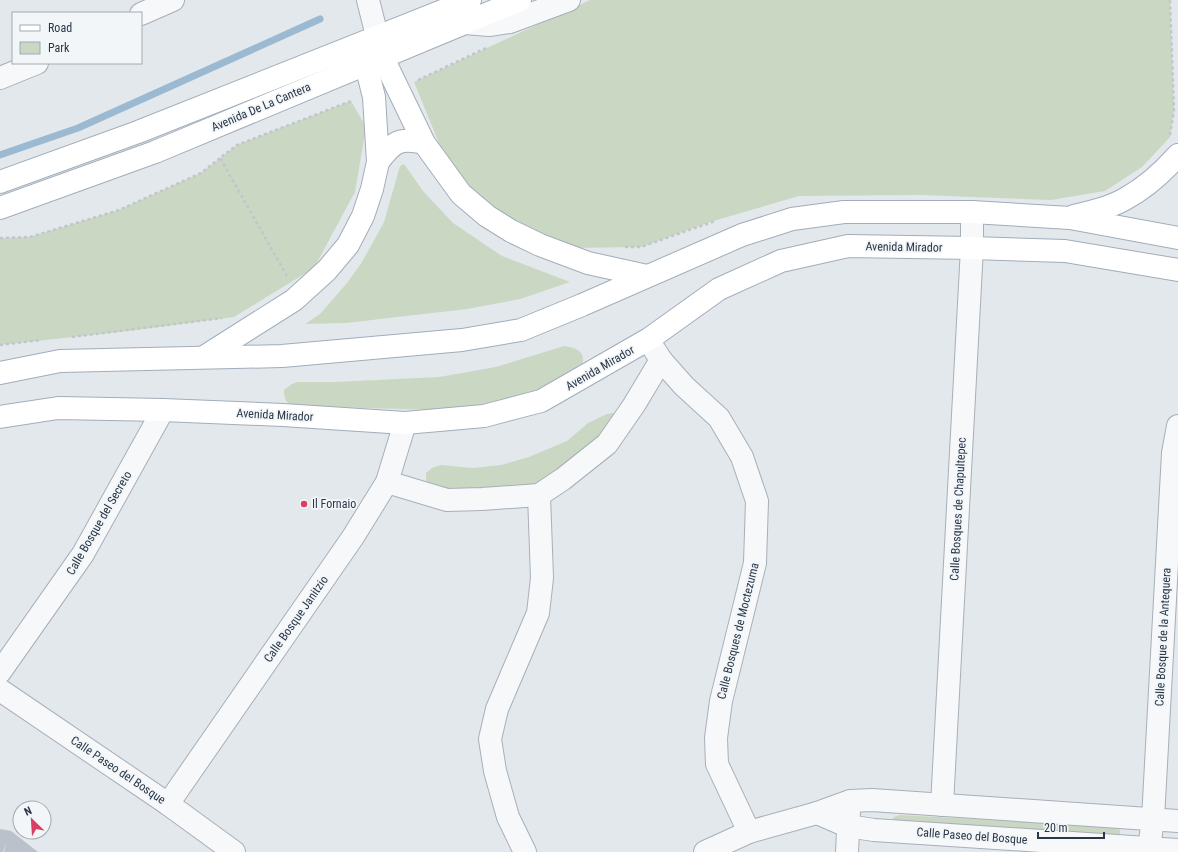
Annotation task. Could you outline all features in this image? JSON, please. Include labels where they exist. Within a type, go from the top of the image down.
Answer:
[{"type":"main road","name":"Avenida De La Cantera","points":[[0,182],[138,132],[470,0]]},
{"type":"main road","name":"Avenida De La Cantera","points":[[0,208],[155,152],[520,0]]},
{"type":"main road","points":[[375,61],[424,143],[461,194],[487,216],[511,231],[540,245],[588,263],[647,276]]},
{"type":"main road","points":[[204,357],[294,300],[327,270],[348,244],[363,216],[372,189],[378,162],[374,97],[375,61]]},
{"type":"main road","points":[[378,162],[387,150],[401,142],[411,140],[424,143]]},
{"type":"main road","points":[[1070,218],[1100,209],[1124,199],[1156,177],[1174,146]]},
{"type":"main road","points":[[0,373],[60,361],[282,356],[462,340],[521,330],[742,235],[792,219],[844,212],[972,212],[1070,218],[1178,238]]},
{"type":"main road","name":"Avenida Mirador","points":[[0,417],[58,408],[163,410],[283,415],[404,423],[484,416],[541,401],[648,340],[719,289],[781,261],[848,246],[1065,251],[1178,270]]},
{"type":"street","points":[[142,14],[173,0]]},
{"type":"street","points":[[368,0],[377,36]]},
{"type":"street","points":[[466,23],[489,25],[510,22],[541,12],[569,0]]},
{"type":"street","points":[[0,78],[35,64]]},
{"type":"street","name":"Calle Bosques de Chapultepec","points":[[942,805],[972,248],[972,212]]},
{"type":"street","name":"Calle Bosques de Moctezuma","points":[[648,340],[661,360],[684,386],[719,418],[742,457],[757,501],[756,563],[721,701],[716,738],[717,764],[749,832]]},
{"type":"street","points":[[387,482],[447,500],[482,500],[539,495],[563,479],[607,444],[661,360]]},
{"type":"street","name":"Calle Bosque del Secreto","points":[[0,672],[83,554],[163,410]]},
{"type":"street","name":"Calle Bosque Janitzio","points":[[168,804],[353,537],[387,482],[404,423]]},
{"type":"street","name":"Calle Bosque de la Antequera","points":[[1149,848],[1153,819],[1173,453],[1178,426]]},
{"type":"street","points":[[525,852],[508,817],[495,771],[490,739],[497,709],[538,613],[542,578],[539,495]]},
{"type":"street","name":"Calle Paseo del Bosque","points":[[0,690],[168,804],[234,852]]},
{"type":"street","points":[[705,852],[749,832],[818,813],[850,801],[872,800],[1178,821]]},
{"type":"street","points":[[847,852],[847,826],[850,801]]},
{"type":"street","name":"Calle Paseo del Bosque","points":[[818,813],[847,826],[874,830],[1178,850]]},
{"type":"path","points":[[1170,0],[1174,146]]},
{"type":"path","points":[[0,238],[30,237],[119,210],[202,173],[237,145],[351,101],[355,108]]},
{"type":"path","points":[[220,158],[291,282]]},
{"type":"path","points":[[618,247],[641,247],[717,220]]},
{"type":"path","points":[[68,337],[227,318]]},
{"type":"path","points":[[0,345],[45,340]]},
{"type":"green space","points":[[590,0],[1170,0],[1174,110],[1170,137],[1142,167],[1105,191],[1051,200],[922,195],[799,196],[710,222],[641,247],[566,248],[492,216],[443,153],[414,82]]},
{"type":"green space","points":[[351,101],[366,127],[355,192],[314,268],[234,317],[128,331],[0,345],[0,238],[30,237],[119,210],[201,173],[237,145]]},
{"type":"green space","points":[[404,164],[423,191],[453,223],[502,256],[570,282],[520,299],[467,309],[346,323],[305,324],[320,314],[347,283],[362,262],[384,222],[400,166]]},
{"type":"green space","points":[[564,346],[576,349],[583,357],[582,366],[574,375],[529,395],[462,409],[438,410],[294,406],[287,402],[284,396],[284,390],[292,384],[298,382],[335,382],[439,377],[496,367]]},
{"type":"green space","points":[[614,413],[617,417],[589,455],[530,488],[489,496],[431,489],[426,481],[426,473],[432,468],[441,465],[473,468],[501,465],[529,457],[567,441],[588,423],[607,414]]},
{"type":"green space","points":[[900,815],[1116,827],[1120,830],[1120,838],[891,821],[894,817]]},
{"type":"building","points":[[0,829],[11,831],[12,840],[23,840],[38,852],[4,852],[6,844],[3,852],[0,852]]},
{"type":"waterway","points":[[0,155],[78,128],[320,19]]},
{"type":"place","name":"Il Fornaio","points":[[304,504]]}]
